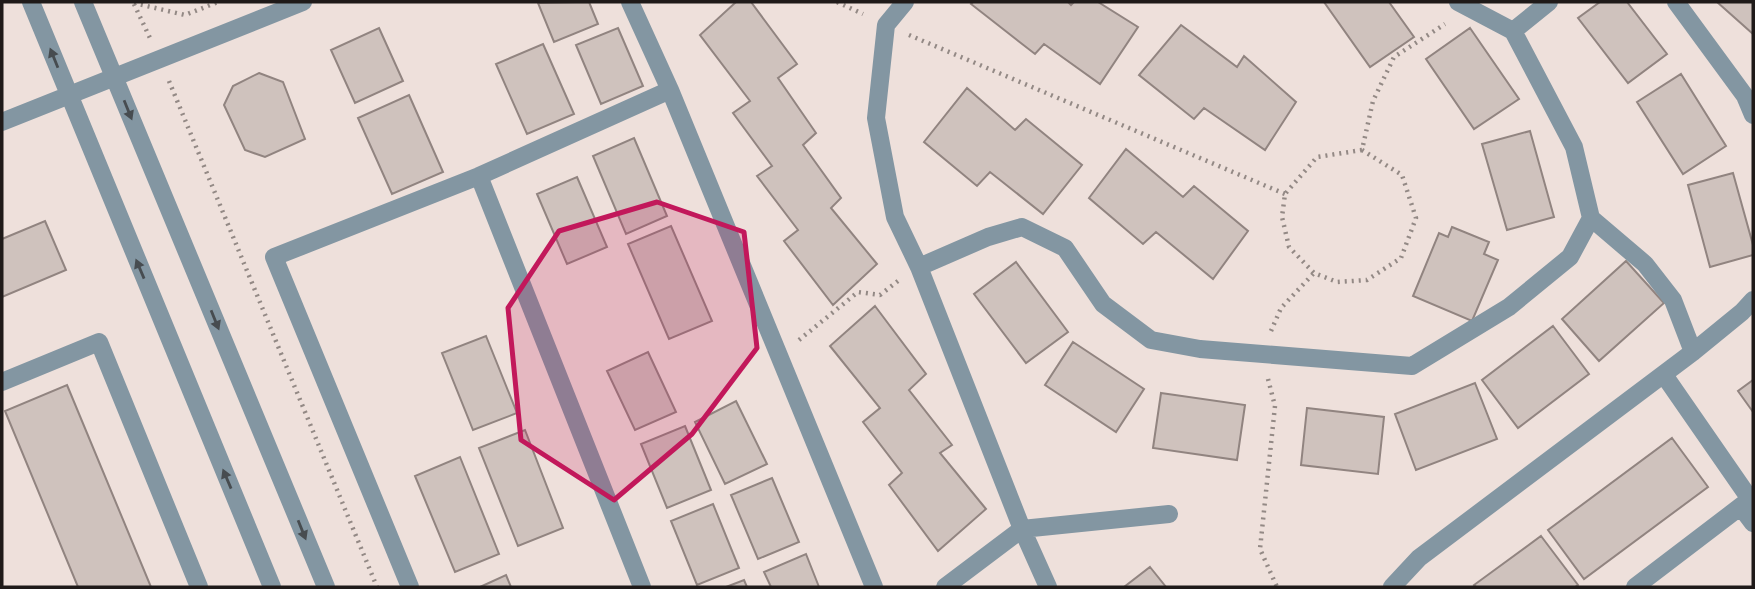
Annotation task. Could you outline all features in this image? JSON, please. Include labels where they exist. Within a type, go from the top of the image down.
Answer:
[{"type":"street","points":[[31,2],[272,587]]},
{"type":"street","points":[[83,2],[326,587]]},
{"type":"street","points":[[2,122],[303,2]]},
{"type":"street","points":[[630,2],[670,90],[874,587]]},
{"type":"street","points":[[905,2],[886,25],[876,118],[895,217],[919,267],[1022,529],[1048,587]]},
{"type":"street","points":[[1514,31],[1549,2]]},
{"type":"street","points":[[1676,2],[1745,96],[1753,115]]},
{"type":"street","points":[[1463,5],[1514,31],[1574,147],[1591,218],[1645,264],[1673,300],[1693,352]]},
{"type":"street","points":[[410,587],[274,257],[479,176],[670,90]]},
{"type":"street","points":[[479,176],[642,587]]},
{"type":"street","points":[[919,267],[988,237],[1022,228],[1065,248],[1103,304],[1151,340],[1200,349],[1412,366],[1509,307],[1570,257],[1591,218]]},
{"type":"street","points":[[1392,587],[1419,558],[1664,375],[1753,300]]},
{"type":"street","points":[[2,382],[99,342],[200,587]]},
{"type":"street","points":[[1664,375],[1748,501],[1753,523]]},
{"type":"street","points":[[1635,587],[1748,501]]},
{"type":"street","points":[[945,587],[1022,529],[1168,514]]},
{"type":"path","points":[[134,3],[185,15],[218,2]]},
{"type":"path","points":[[837,2],[1285,194]]},
{"type":"path","points":[[134,3],[160,60],[377,587]]},
{"type":"path","points":[[1362,150],[1373,101],[1394,57],[1463,5]]},
{"type":"path","points":[[1362,150],[1402,175],[1416,218],[1401,258],[1367,280],[1337,282],[1314,273],[1289,247],[1282,217],[1285,194],[1317,157],[1362,150]]},
{"type":"path","points":[[779,356],[858,292],[880,295],[919,267]]},
{"type":"path","points":[[1276,587],[1260,549],[1275,406],[1262,353],[1281,308],[1314,273]]},
{"type":"highlighted area","points":[[657,202],[744,232],[757,348],[692,434],[614,500],[521,440],[508,308],[559,231]]},
{"type":"building","points":[[589,2],[598,24],[554,42],[538,3]]},
{"type":"building","points":[[736,2],[751,2],[797,64],[778,78],[816,133],[803,145],[841,198],[831,208],[877,264],[833,305],[784,241],[798,230],[757,176],[772,166],[733,113],[750,101],[700,35]]},
{"type":"building","points":[[1068,2],[1071,5],[1074,2],[1098,2],[1138,27],[1100,84],[1044,44],[1035,54],[971,4]]},
{"type":"building","points":[[1324,2],[1389,2],[1414,37],[1370,67]]},
{"type":"building","points":[[1600,2],[1627,2],[1667,54],[1628,83],[1578,18]]},
{"type":"building","points":[[1717,2],[1753,2],[1753,34]]},
{"type":"building","points":[[1181,25],[1237,67],[1244,56],[1296,102],[1265,150],[1204,108],[1194,119],[1139,75]]},
{"type":"building","points":[[379,28],[403,81],[355,103],[331,50]]},
{"type":"building","points":[[618,28],[643,86],[601,104],[576,45]]},
{"type":"building","points":[[1470,28],[1519,99],[1474,129],[1426,59]]},
{"type":"building","points":[[543,44],[574,114],[527,134],[496,64]]},
{"type":"building","points":[[259,73],[283,82],[305,139],[265,157],[245,150],[224,105],[233,86]]},
{"type":"building","points":[[1681,74],[1726,146],[1683,174],[1637,102]]},
{"type":"building","points":[[967,88],[1015,130],[1026,119],[1082,165],[1043,214],[990,172],[977,186],[924,142]]},
{"type":"building","points":[[409,95],[443,172],[392,194],[358,118]]},
{"type":"building","points":[[1530,131],[1554,217],[1507,230],[1482,144]]},
{"type":"building","points":[[634,138],[667,216],[626,234],[593,156]]},
{"type":"building","points":[[1126,149],[1183,197],[1194,186],[1248,231],[1213,279],[1156,232],[1143,244],[1089,198]]},
{"type":"building","points":[[1733,173],[1753,245],[1753,255],[1710,267],[1688,185]]},
{"type":"building","points":[[577,177],[607,247],[567,264],[537,194]]},
{"type":"building","points":[[45,221],[66,270],[2,297],[2,239]]},
{"type":"building","points":[[671,226],[712,321],[669,339],[628,244]]},
{"type":"building","points":[[1452,227],[1489,242],[1484,254],[1498,260],[1472,321],[1413,296],[1439,233],[1448,237]]},
{"type":"building","points":[[1626,261],[1664,303],[1599,361],[1562,319]]},
{"type":"building","points":[[1016,262],[1068,332],[1026,363],[974,294]]},
{"type":"building","points":[[875,306],[926,374],[909,390],[952,445],[940,453],[986,509],[938,551],[889,485],[902,473],[863,422],[880,408],[830,346]]},
{"type":"building","points":[[1553,326],[1589,374],[1518,428],[1482,380]]},
{"type":"building","points":[[486,336],[517,413],[473,430],[442,353]]},
{"type":"building","points":[[1073,342],[1144,389],[1116,432],[1045,385]]},
{"type":"building","points":[[648,352],[676,412],[635,430],[607,371]]},
{"type":"building","points":[[1753,380],[1753,412],[1738,391]]},
{"type":"building","points":[[1475,383],[1497,439],[1416,470],[1395,414]]},
{"type":"building","points":[[67,385],[151,587],[78,587],[5,411]]},
{"type":"building","points":[[1161,393],[1245,405],[1237,460],[1153,448]]},
{"type":"building","points":[[736,401],[767,464],[725,484],[695,422]]},
{"type":"building","points":[[1307,408],[1384,417],[1378,474],[1301,465]]},
{"type":"building","points":[[685,426],[711,490],[667,508],[641,444]]},
{"type":"building","points":[[525,430],[563,528],[518,546],[479,448]]},
{"type":"building","points":[[1672,438],[1708,487],[1584,579],[1548,530]]},
{"type":"building","points":[[460,457],[499,554],[455,572],[415,476]]},
{"type":"building","points":[[772,478],[799,542],[758,559],[731,495]]},
{"type":"building","points":[[713,504],[739,568],[697,585],[671,521]]},
{"type":"building","points":[[1541,536],[1578,585],[1474,585]]},
{"type":"building","points":[[806,554],[819,587],[771,587],[764,572]]},
{"type":"building","points":[[1150,567],[1166,587],[1124,587]]},
{"type":"building","points":[[506,575],[511,587],[480,587]]},
{"type":"building","points":[[744,580],[747,587],[726,587]]}]
